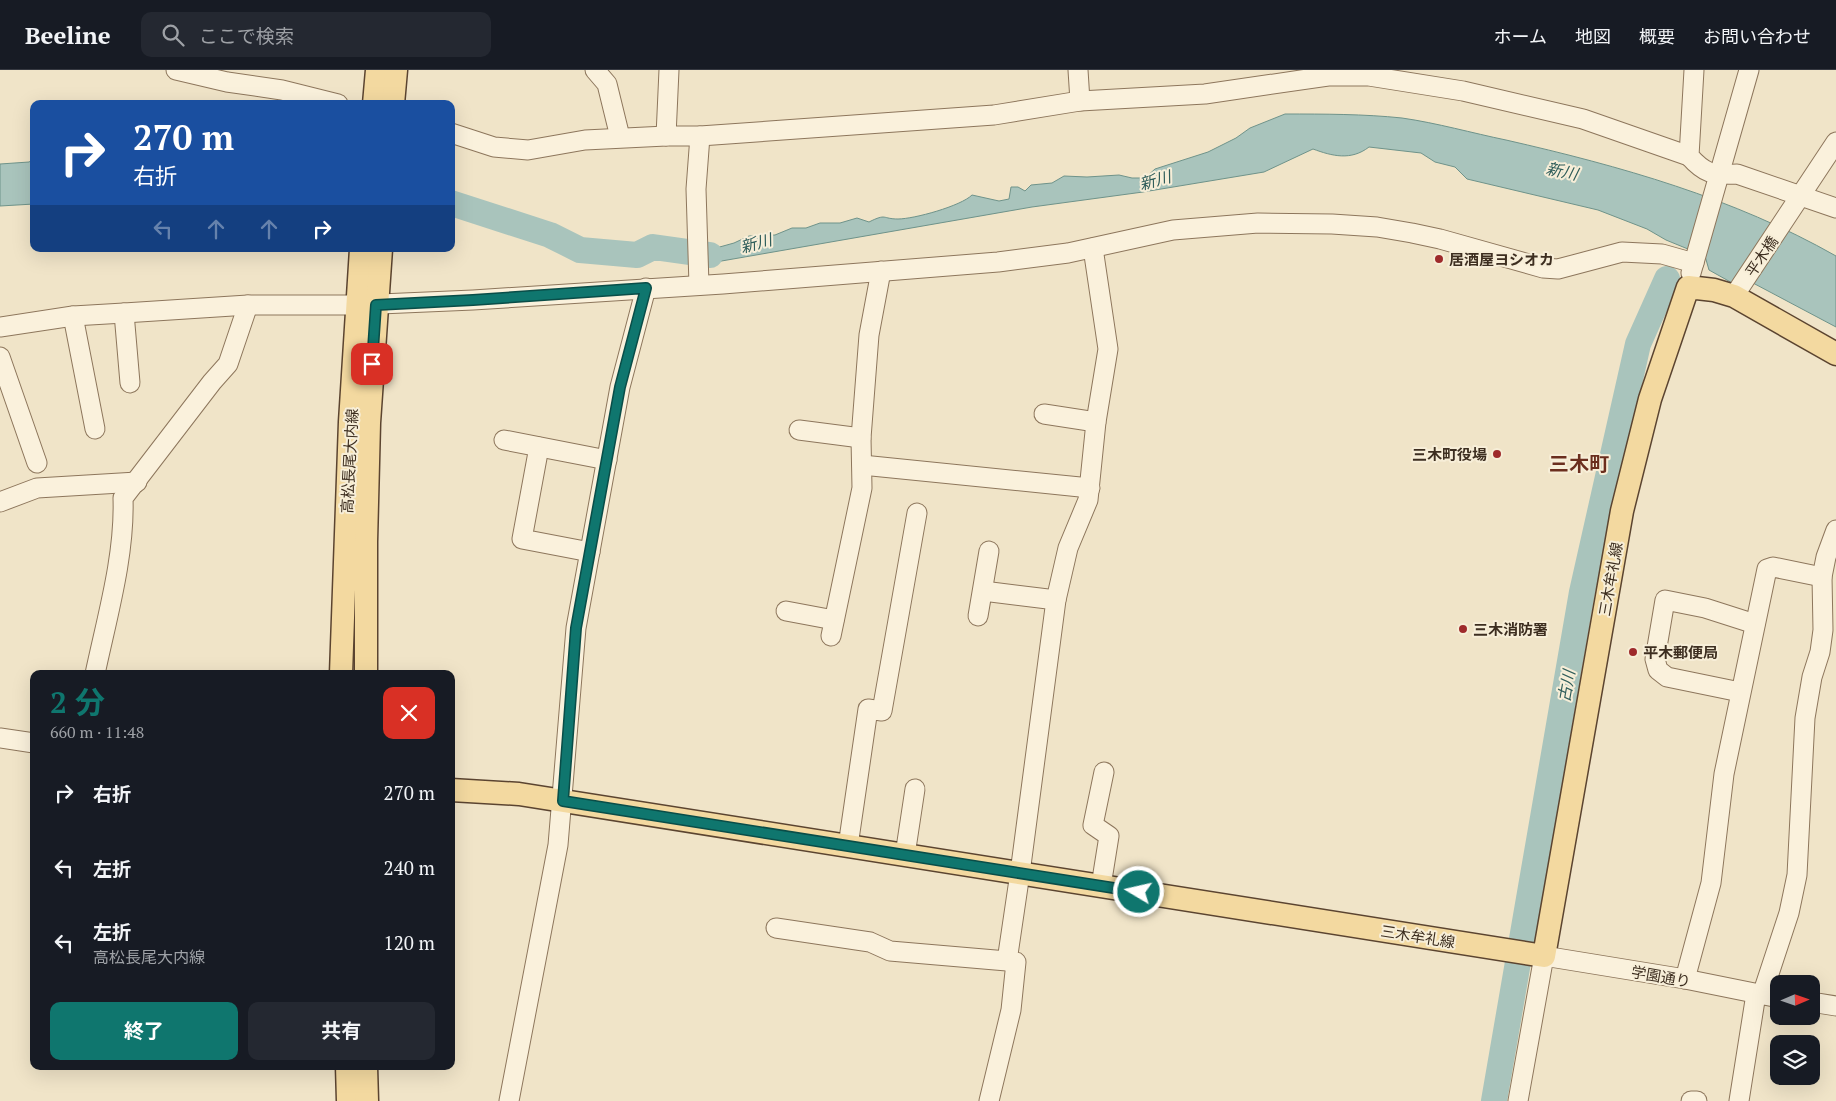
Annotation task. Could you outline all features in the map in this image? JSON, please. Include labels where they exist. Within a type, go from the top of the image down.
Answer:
[{"type":"main road","points":[[374,100],[377,70]]},
{"type":"main road","points":[[393,100],[396,70]]},
{"type":"main road","name":"高松長尾大内線","points":[[361,252],[366,305],[369,423],[366,542],[366,670]]},
{"type":"main road","name":"高松長尾大内線","points":[[342,670],[350,441],[366,305],[379,252]]},
{"type":"main road","points":[[1693,269],[1714,290],[1737,292],[1836,354]]},
{"type":"main road","name":"三木牟礼線","points":[[455,790],[519,794],[1544,956],[1622,511],[1650,399],[1693,269]]},
{"type":"main road","points":[[347,1070],[348,1101]]},
{"type":"main road","points":[[366,1070],[367,1101]]},
{"type":"street","points":[[176,70],[227,82],[282,90],[322,100]]},
{"type":"street","points":[[595,70],[607,84],[620,137]]},
{"type":"street","points":[[666,136],[669,70]]},
{"type":"street","points":[[1078,70],[1080,101]]},
{"type":"street","points":[[1689,156],[1694,70]]},
{"type":"street","points":[[0,327],[73,316],[248,305],[366,305],[646,288],[699,276],[881,271],[1038,258],[1173,230],[1215,225],[1290,222],[1377,227],[1412,233],[1543,268],[1558,269],[1622,252],[1662,254],[1693,269],[1749,70]]},
{"type":"street","points":[[455,134],[494,147],[528,150],[586,140],[620,137],[700,136],[994,115],[1080,101],[1205,94],[1330,73],[1370,76],[1463,91],[1583,118],[1689,156],[1700,168],[1720,175],[1736,174],[1836,208]]},
{"type":"street","points":[[699,276],[696,189],[700,136]]},
{"type":"street","name":"平木橋","points":[[1737,292],[1836,142]]},
{"type":"street","points":[[1007,961],[1056,600],[1068,548],[1088,500],[1096,422],[1108,349],[1093,248]]},
{"type":"street","points":[[786,611],[832,628],[862,488],[861,438],[869,335],[881,271]]},
{"type":"street","points":[[508,1101],[554,863],[563,801],[576,628],[620,387],[646,288]]},
{"type":"street","points":[[96,670],[119,559],[124,515],[123,498],[228,364],[248,305]]},
{"type":"street","points":[[124,313],[130,383]]},
{"type":"street","points":[[73,316],[95,429]]},
{"type":"street","points":[[0,357],[37,463]]},
{"type":"street","points":[[1044,414],[1096,422]]},
{"type":"street","points":[[800,430],[861,438]]},
{"type":"street","points":[[504,440],[607,460]]},
{"type":"street","points":[[539,447],[522,539],[590,552]]},
{"type":"street","points":[[862,465],[1090,488]]},
{"type":"street","points":[[0,502],[37,488],[137,482]]},
{"type":"street","points":[[848,846],[868,709],[882,711],[918,513]]},
{"type":"street","points":[[1739,1101],[1765,996],[1789,913],[1797,875],[1806,718],[1812,677],[1820,652],[1823,630],[1822,578],[1826,557],[1836,530]]},
{"type":"street","points":[[978,616],[989,551]]},
{"type":"street","points":[[1685,980],[1711,883],[1724,774],[1767,569],[1773,567],[1822,578]]},
{"type":"street","points":[[983,591],[1056,600]]},
{"type":"street","points":[[1740,692],[1668,677],[1658,670],[1655,659],[1665,600],[1705,608],[1755,624]]},
{"type":"street","points":[[0,738],[30,742]]},
{"type":"street","points":[[1101,886],[1109,836],[1093,825],[1104,772]]},
{"type":"street","points":[[905,855],[915,789]]},
{"type":"street","points":[[776,928],[870,942],[890,951],[1016,962],[1011,1010],[989,1101]]},
{"type":"street","points":[[1518,1101],[1544,956]]},
{"type":"street","name":"学園通り","points":[[1544,956],[1765,996]]},
{"type":"street","points":[[1820,1003],[1836,1006]]},
{"type":"street","points":[[1691,1101],[1697,1101]]},
{"type":"water","points":[[1285,114],[1373,116],[1402,118],[1428,123],[1591,161],[1676,186],[1717,201],[1797,235],[1836,256],[1836,327],[1753,283],[1743,289],[1709,270],[1705,256],[1666,240],[1647,229],[1598,210],[1467,179],[1455,167],[1435,162],[1421,153],[1369,147],[1348,156],[1327,154],[1313,149],[1264,172],[1143,192],[1032,207],[710,263],[675,261],[675,250],[716,248],[749,236],[775,235],[792,228],[806,228],[820,223],[840,223],[857,218],[869,222],[882,217],[898,219],[915,217],[948,207],[972,195],[999,201],[1009,199],[1011,187],[1018,187],[1025,191],[1031,185],[1052,183],[1064,176],[1119,175],[1145,178],[1155,169],[1208,152],[1236,138],[1250,128]]},
{"type":"water","points":[[29,162],[30,204],[0,206],[0,164]]},
{"type":"waterway","name":"新川","points":[[455,204],[550,235],[580,250],[637,255],[653,247],[710,255]]},
{"type":"waterway","name":"古川","points":[[1494,1101],[1582,592],[1638,344],[1667,279]]},
{"type":"place","name":"居酒屋ヨシオカ","points":[[1439,259]]},
{"type":"place","name":"三木町役場","points":[[1497,454]]},
{"type":"place","name":"三木消防署","points":[[1463,629]]},
{"type":"place","name":"平木郵便局","points":[[1633,652]]},
{"type":"district","name":"三木町","points":[[1579,463]]},
{"type":"route","points":[[372,364],[376,305],[646,288],[620,387],[576,628],[563,801],[1139,892]]}]
